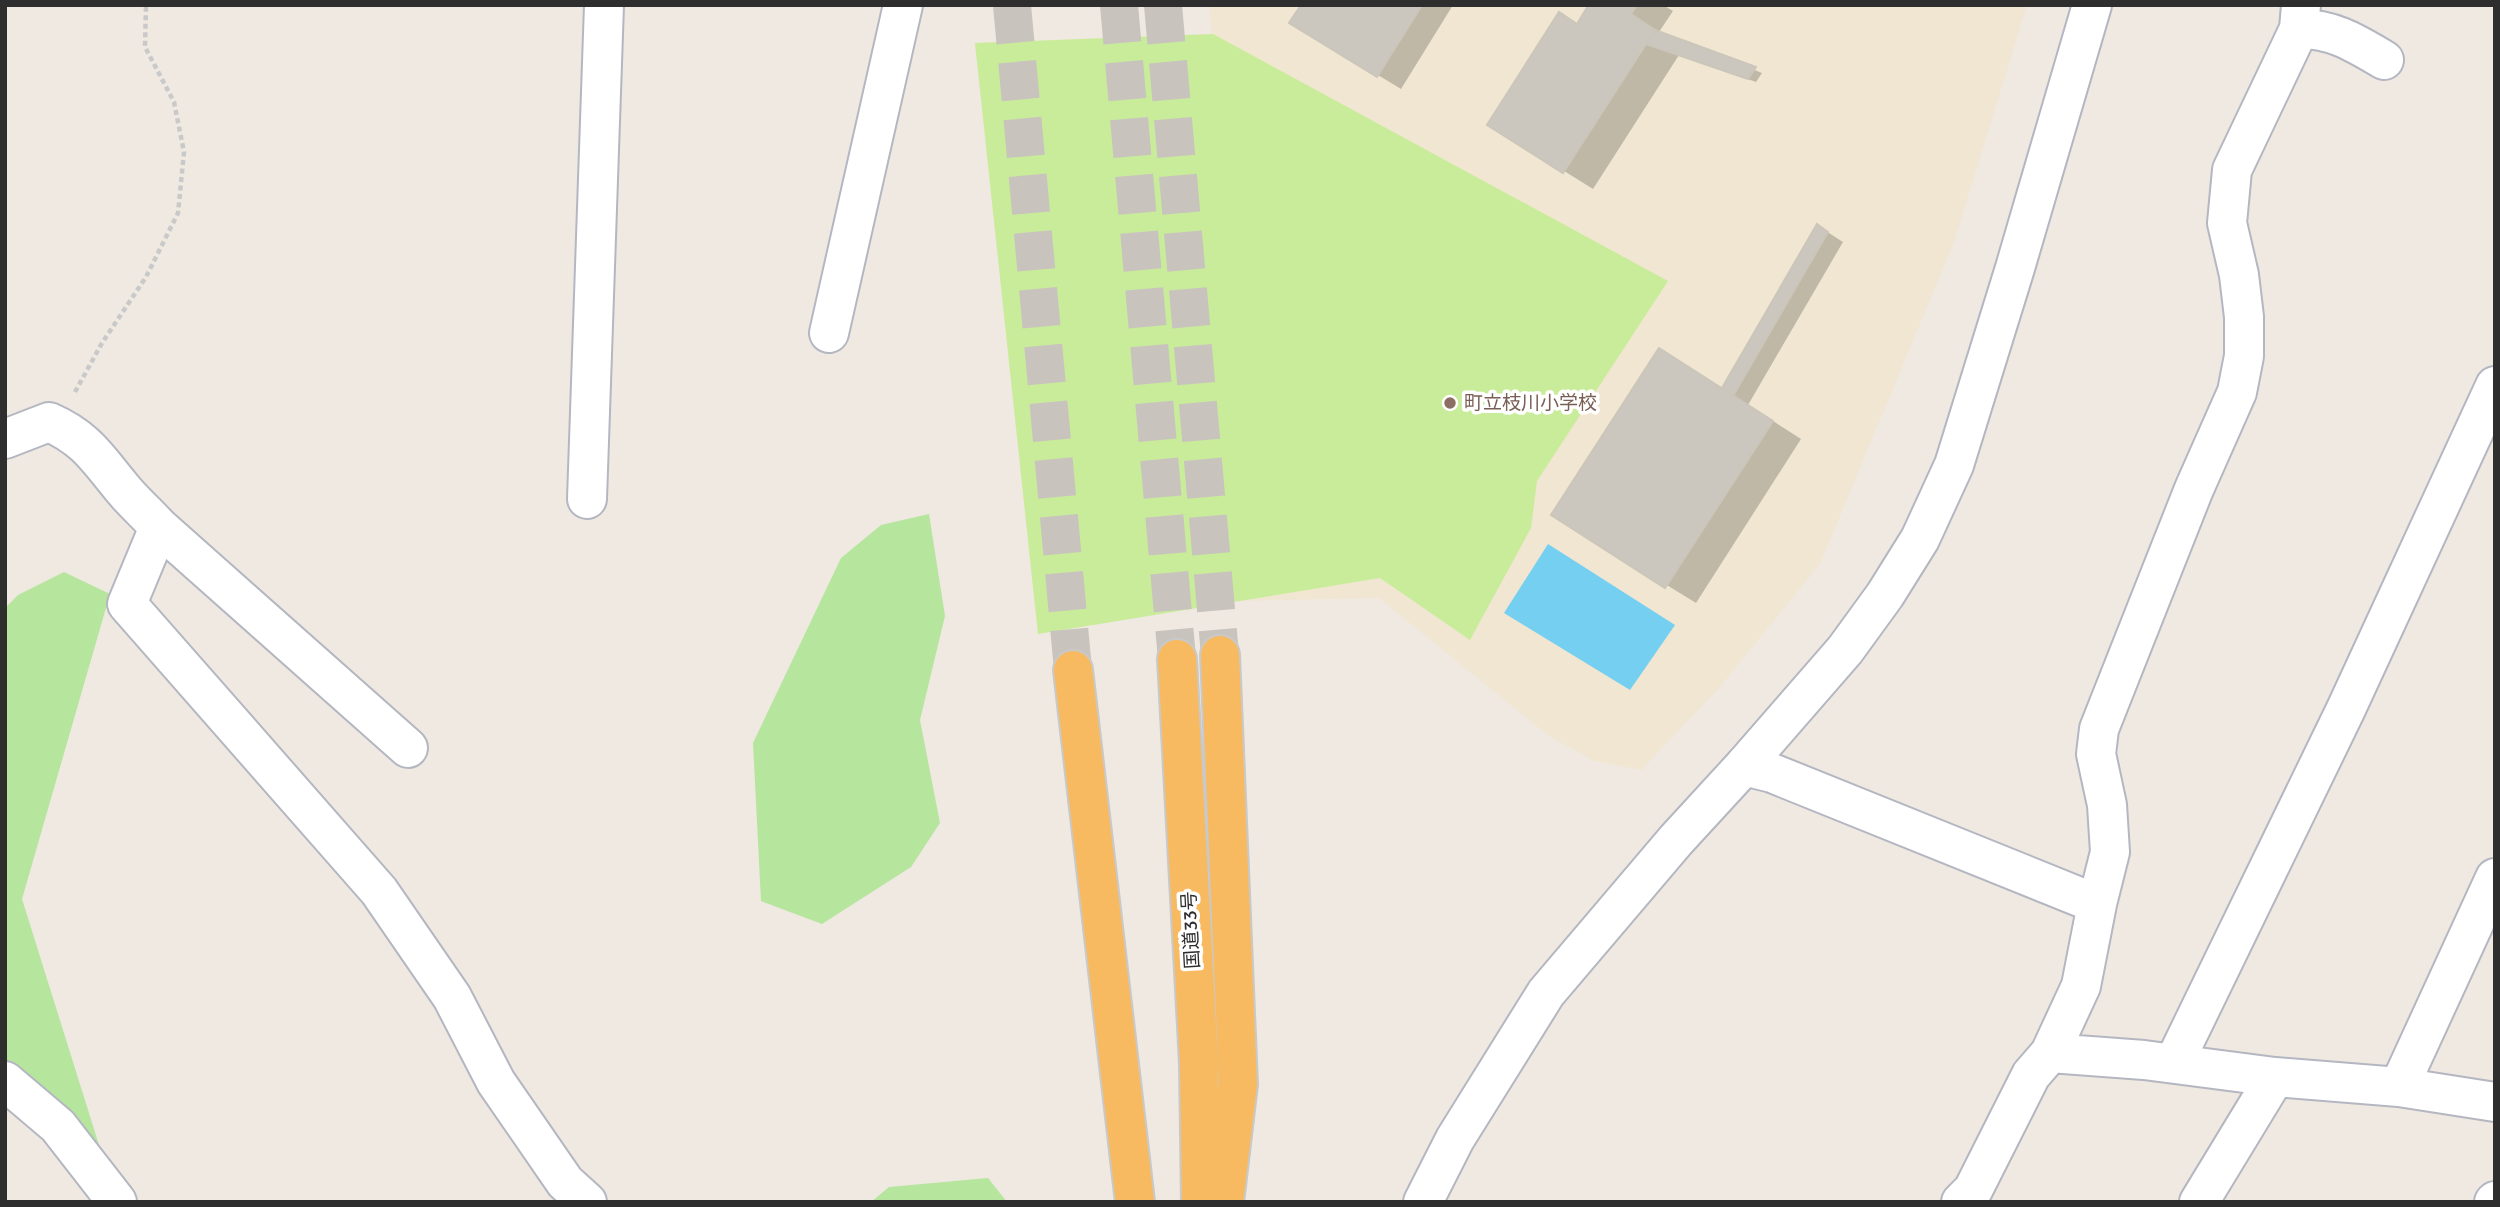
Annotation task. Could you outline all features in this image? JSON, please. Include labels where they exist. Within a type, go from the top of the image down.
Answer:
[{"type":"highway","points":[[1220,655],[1237,1084],[1224,1202]]},
{"type":"highway","name":"国道33号","points":[[1177,659],[1199,1063],[1201,1202]]},
{"type":"highway","points":[[1073,670],[1136,1202]]},
{"type":"street","points":[[587,499],[604,5]]},
{"type":"street","points":[[829,333],[903,5]]},
{"type":"street","points":[[1423,1202],[1455,1139],[1546,993],[1676,840],[1845,650],[1920,539],[1954,465],[2092,5]]},
{"type":"street","points":[[1961,1202],[1973,1189],[2031,1075],[2050,1054],[2081,986],[2110,852],[2106,805],[2096,754],[2099,729],[2194,489],[2237,392],[2244,356],[2244,317],[2239,275],[2227,223],[2232,170],[2300,17],[2318,29],[2345,37],[2385,60]]},
{"type":"street","points":[[2174,1063],[2346,709],[2495,386]]},
{"type":"street","points":[[5,439],[49,422],[71,432],[99,457],[127,494],[159,527],[408,748]]},
{"type":"street","points":[[159,527],[127,604],[379,891],[452,997],[496,1082],[565,1182],[587,1202]]},
{"type":"street","points":[[1744,766],[1772,773],[2097,904]]},
{"type":"street","points":[[2399,1087],[2495,878]]},
{"type":"street","points":[[2050,1054],[2174,1063],[2275,1077],[2399,1087],[2495,1102]]},
{"type":"street","points":[[2199,1202],[2275,1077]]},
{"type":"street","points":[[5,1081],[58,1126],[117,1202]]},
{"type":"path","points":[[49,422],[66,408],[102,343],[146,277],[178,213],[184,152],[174,102],[145,47],[146,5]]},
{"type":"shaded area","name":"町立枝川小学校","points":[[1209,5],[2027,5],[1954,242],[1820,564],[1719,688],[1641,770],[1594,761],[1549,736],[1379,598],[1236,601],[1038,634],[975,43],[1212,34]]},
{"type":"green space","points":[[1213,34],[1668,281],[1537,481],[1531,528],[1470,640],[1380,578],[1038,634],[975,43]]},
{"type":"green space","points":[[929,514],[945,616],[920,720],[940,823],[911,867],[822,924],[761,901],[753,743],[841,558],[881,525]]},
{"type":"green space","points":[[64,572],[110,594],[22,899],[99,1145],[5,1102],[5,608],[18,595]]},
{"type":"green space","points":[[988,1178],[1007,1202],[871,1202],[889,1187]]},
{"type":"water","points":[[1548,544],[1675,625],[1630,690],[1504,613]]},
{"type":"building","points":[[1301,5],[1422,5],[1377,77],[1289,23]]},
{"type":"building","points":[[1587,5],[1637,5],[1631,14],[1655,30],[1563,173],[1487,125],[1559,12],[1577,24]]},
{"type":"building","points":[[1655,30],[1756,67],[1748,79],[1646,44]]},
{"type":"building","points":[[1817,224],[1828,232],[1733,396],[1722,388]]},
{"type":"building","points":[[1659,348],[1773,421],[1665,588],[1551,515]]},
{"type":"tunnel","points":[[1012,5],[1073,670]]},
{"type":"tunnel","points":[[1119,5],[1177,659]]},
{"type":"tunnel","points":[[1163,5],[1220,655]]},
{"type":"place","name":"町立枝川小学校","points":[[1450,403]]}]
